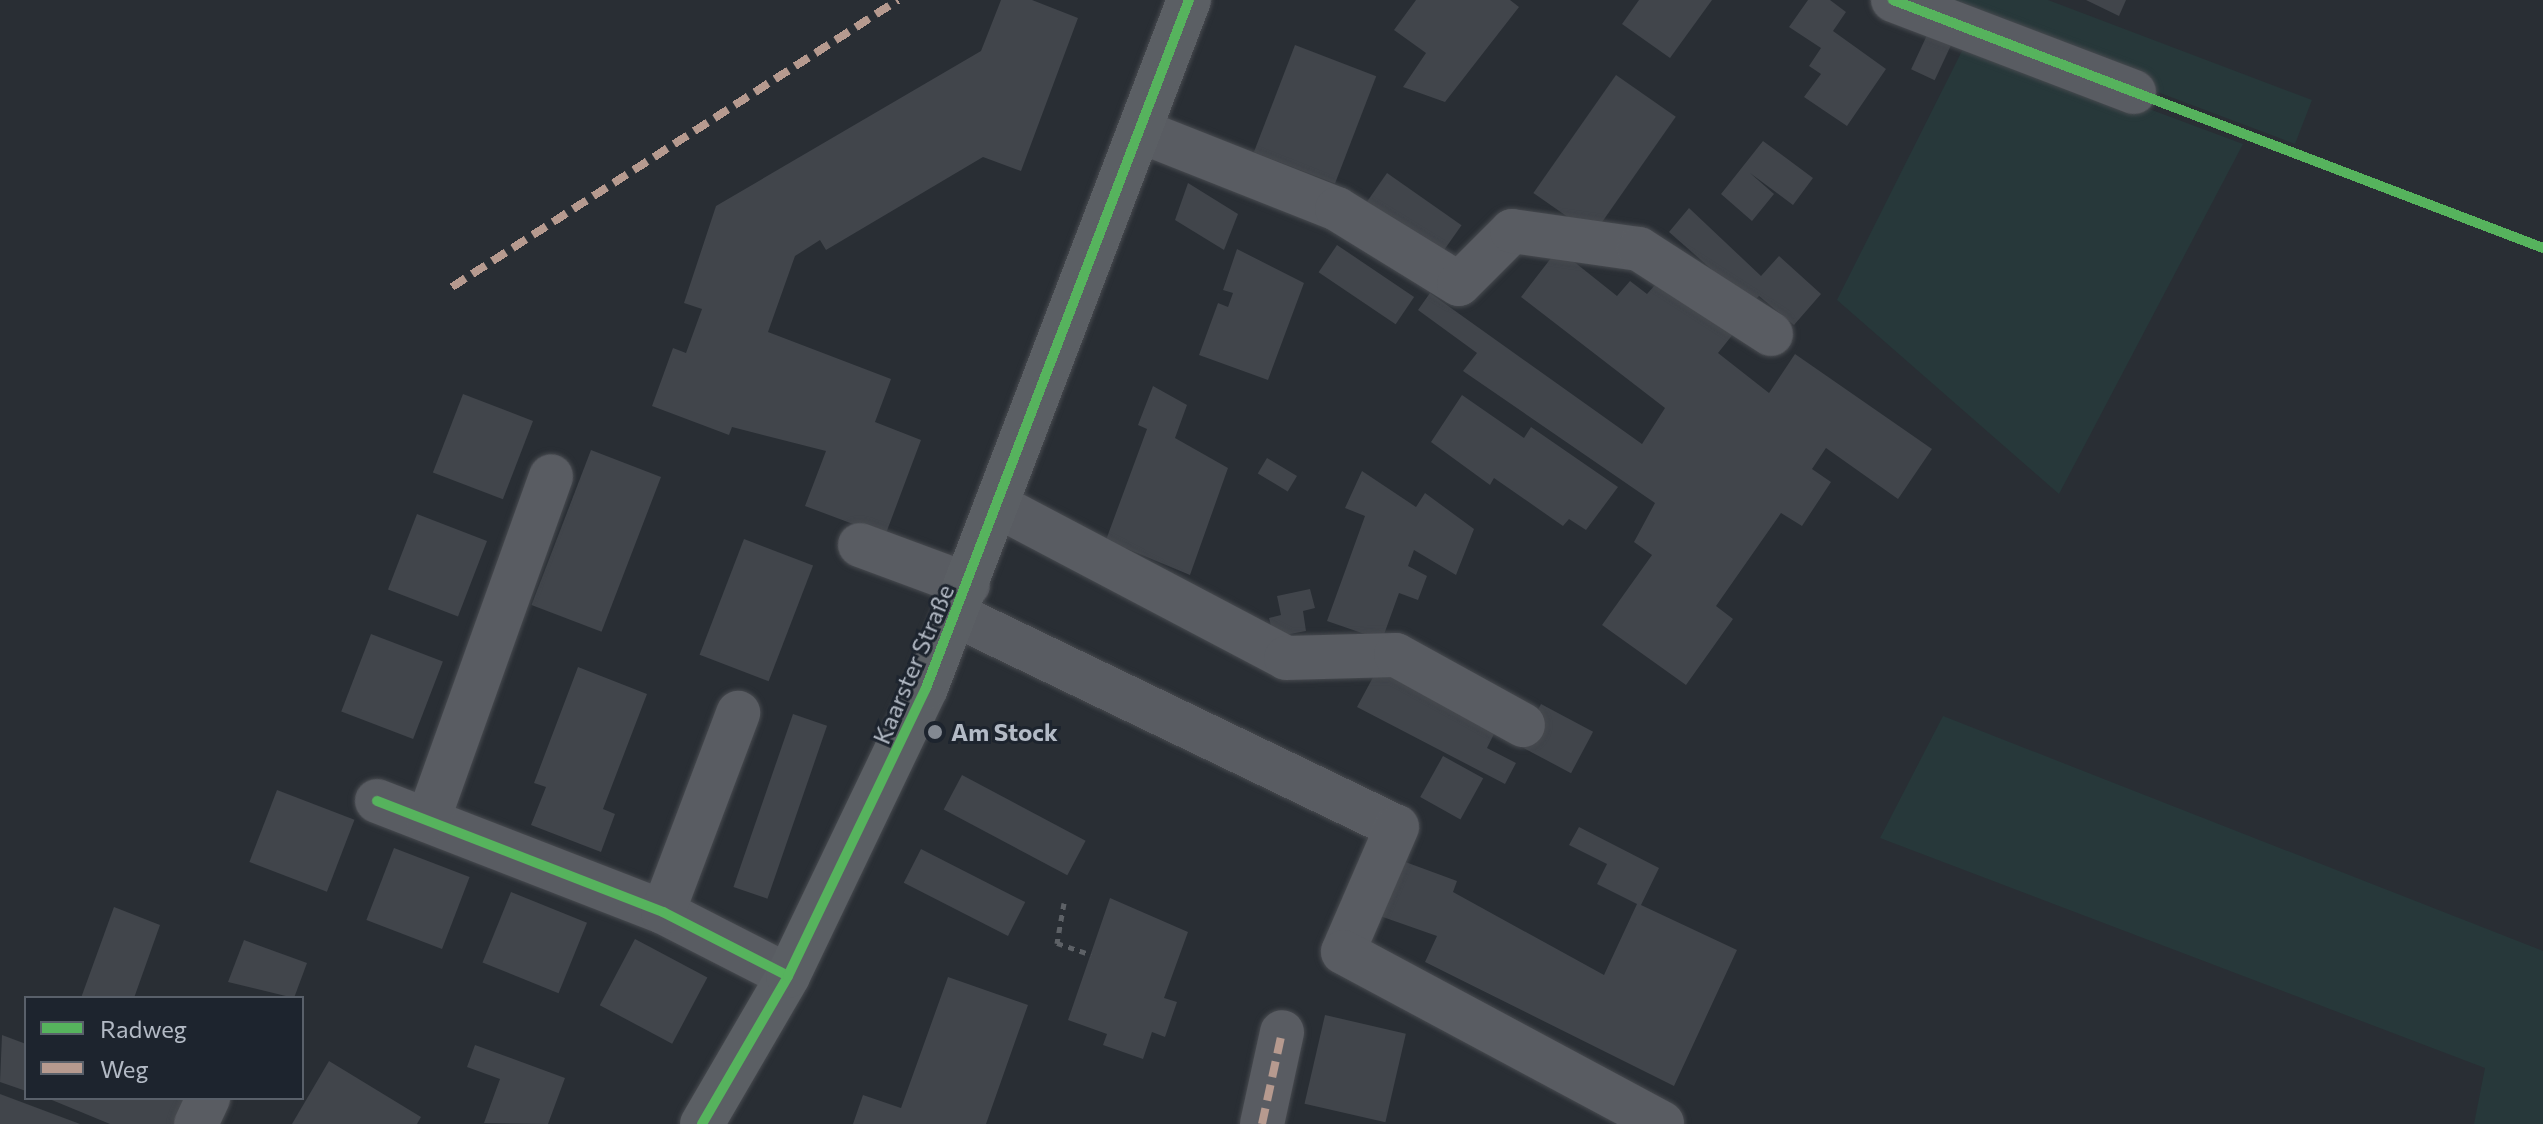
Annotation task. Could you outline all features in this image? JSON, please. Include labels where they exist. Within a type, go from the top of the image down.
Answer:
[{"type":"main road","name":"Kaarster Straße","points":[[702,1124],[788,976],[962,600],[1000,507],[1189,0]]},
{"type":"street","points":[[1893,0],[2134,92]]},
{"type":"street","points":[[1140,131],[1337,209],[1459,284],[1512,231],[1639,249],[1771,334]]},
{"type":"street","points":[[428,820],[551,476]]},
{"type":"street","points":[[1000,507],[1286,658],[1396,655],[1523,725]]},
{"type":"street","points":[[860,545],[1397,827],[1343,952],[1662,1123]]},
{"type":"street","points":[[663,912],[738,713]]},
{"type":"street","points":[[377,801],[663,912],[788,976]]},
{"type":"street","points":[[1262,1124],[1282,1032]]},
{"type":"street","points":[[196,1124],[207,1100]]},
{"type":"path","points":[[1064,903],[1057,943],[1091,955]]},
{"type":"shaded area","points":[[1913,0],[2048,0],[2312,100],[2295,144]]},
{"type":"shaded area","points":[[1967,41],[2243,144],[2059,494],[1837,300]]},
{"type":"shaded area","points":[[1943,716],[2543,951],[2543,1124],[2474,1124],[2485,1068],[1880,838]]},
{"type":"building","points":[[1001,0],[1032,0],[1078,18],[1021,171],[983,157],[826,250],[820,240],[795,256],[768,332],[891,379],[875,422],[921,440],[885,536],[805,506],[826,451],[732,427],[729,435],[652,406],[673,348],[686,353],[702,309],[684,303],[716,206],[981,51]]},
{"type":"building","points":[[1416,0],[1510,0],[1519,7],[1445,102],[1403,87],[1426,53],[1394,30]]},
{"type":"building","points":[[1639,0],[1712,0],[1670,58],[1622,24]]},
{"type":"building","points":[[1808,0],[1830,0],[1846,12],[1833,31],[1886,69],[1847,126],[1804,97],[1821,74],[1809,66],[1821,48],[1789,27]]},
{"type":"building","points":[[2086,0],[2126,0],[2119,16]]},
{"type":"building","points":[[1928,33],[1952,44],[1935,80],[1911,69]]},
{"type":"building","points":[[1295,45],[1376,76],[1335,184],[1254,152]]},
{"type":"building","points":[[1616,75],[1676,117],[1593,235],[1533,193]]},
{"type":"building","points":[[1763,141],[1813,178],[1793,205],[1750,173],[1774,194],[1752,221],[1721,194]]},
{"type":"building","points":[[1387,173],[1462,225],[1441,254],[1367,202]]},
{"type":"building","points":[[1188,183],[1238,214],[1224,250],[1175,220]]},
{"type":"building","points":[[1689,208],[1761,276],[1779,256],[1821,294],[1794,325],[1759,296],[1751,304],[1669,232]]},
{"type":"building","points":[[1337,245],[1414,297],[1396,324],[1319,272]]},
{"type":"building","points":[[1237,249],[1304,283],[1268,380],[1199,355],[1218,303],[1228,307],[1233,293],[1223,290]]},
{"type":"building","points":[[1558,249],[1617,296],[1630,281],[1647,294],[1663,276],[1734,333],[1718,353],[1769,393],[1795,354],[1932,449],[1898,499],[1826,448],[1812,469],[1831,482],[1802,526],[1781,513],[1716,606],[1733,619],[1686,685],[1602,625],[1652,555],[1634,542],[1655,503],[1463,371],[1477,353],[1418,310],[1430,293],[1642,444],[1665,408],[1521,297]]},
{"type":"building","points":[[1153,386],[1187,405],[1175,438],[1228,468],[1190,575],[1106,540],[1147,429],[1138,425]]},
{"type":"building","points":[[463,394],[533,421],[503,499],[433,472]]},
{"type":"building","points":[[1462,395],[1524,438],[1531,427],[1618,487],[1586,530],[1569,519],[1563,526],[1494,478],[1490,485],[1431,442]]},
{"type":"building","points":[[591,450],[661,477],[602,632],[532,605]]},
{"type":"building","points":[[1267,458],[1297,476],[1288,491],[1258,473]]},
{"type":"building","points":[[1362,471],[1416,507],[1425,493],[1474,529],[1456,575],[1414,550],[1408,566],[1427,576],[1418,600],[1399,593],[1382,640],[1327,621],[1365,516],[1345,508]]},
{"type":"building","points":[[417,514],[487,541],[458,616],[388,590]]},
{"type":"building","points":[[744,539],[813,566],[769,681],[700,655]]},
{"type":"building","points":[[1310,589],[1315,608],[1303,611],[1306,631],[1274,637],[1269,618],[1281,615],[1277,596]]},
{"type":"building","points":[[371,634],[443,662],[413,739],[341,711]]},
{"type":"building","points":[[578,667],[647,694],[603,809],[615,814],[601,852],[531,825],[546,787],[534,783]]},
{"type":"building","points":[[1378,668],[1496,730],[1487,748],[1516,763],[1505,784],[1357,707]]},
{"type":"building","points":[[1541,704],[1593,732],[1571,773],[1519,745]]},
{"type":"building","points":[[793,714],[827,726],[767,899],[733,887]]},
{"type":"building","points":[[1443,756],[1483,778],[1460,819],[1420,797]]},
{"type":"building","points":[[962,775],[1086,841],[1067,875],[944,809]]},
{"type":"building","points":[[277,790],[354,820],[327,892],[249,862]]},
{"type":"building","points":[[1579,827],[1659,868],[1641,905],[1737,950],[1674,1086],[1425,962],[1437,936],[1380,916],[1400,860],[1457,881],[1453,892],[1604,975],[1637,904],[1597,884],[1607,864],[1569,845]]},
{"type":"building","points":[[394,848],[470,877],[442,949],[366,920]]},
{"type":"building","points":[[921,849],[1025,902],[1008,936],[904,883]]},
{"type":"building","points":[[511,892],[587,923],[559,993],[483,962]]},
{"type":"building","points":[[1110,898],[1188,932],[1164,998],[1177,1002],[1165,1037],[1152,1032],[1143,1059],[1103,1045],[1107,1034],[1068,1020]]},
{"type":"building","points":[[114,907],[160,925],[135,996],[82,996]]},
{"type":"building","points":[[635,939],[707,977],[672,1044],[600,1005]]},
{"type":"building","points":[[244,940],[307,963],[295,996],[228,982]]},
{"type":"building","points":[[948,977],[1028,1005],[986,1124],[853,1124],[863,1095],[901,1108]]},
{"type":"building","points":[[1325,1015],[1406,1034],[1385,1122],[1305,1104]]},
{"type":"building","points":[[2,1035],[24,1043],[24,1090],[0,1082]]},
{"type":"building","points":[[475,1045],[565,1078],[548,1124],[484,1123],[500,1079],[467,1067]]},
{"type":"building","points":[[329,1061],[421,1117],[417,1124],[292,1124]]},
{"type":"building","points":[[0,1094],[80,1124],[0,1124]]},
{"type":"building","points":[[52,1100],[183,1100],[177,1124],[110,1124]]},
{"type":"marked path","points":[[452,287],[898,0]]},
{"type":"marked path","points":[[1262,1124],[1282,1032]]},
{"type":"cycle path","points":[[702,1124],[788,976],[926,688],[1189,0]]},
{"type":"cycle path","points":[[1893,0],[2543,248]]},
{"type":"cycle path","points":[[377,801],[663,912],[788,976]]},
{"type":"place","name":"Am Stock","points":[[935,732]]}]
